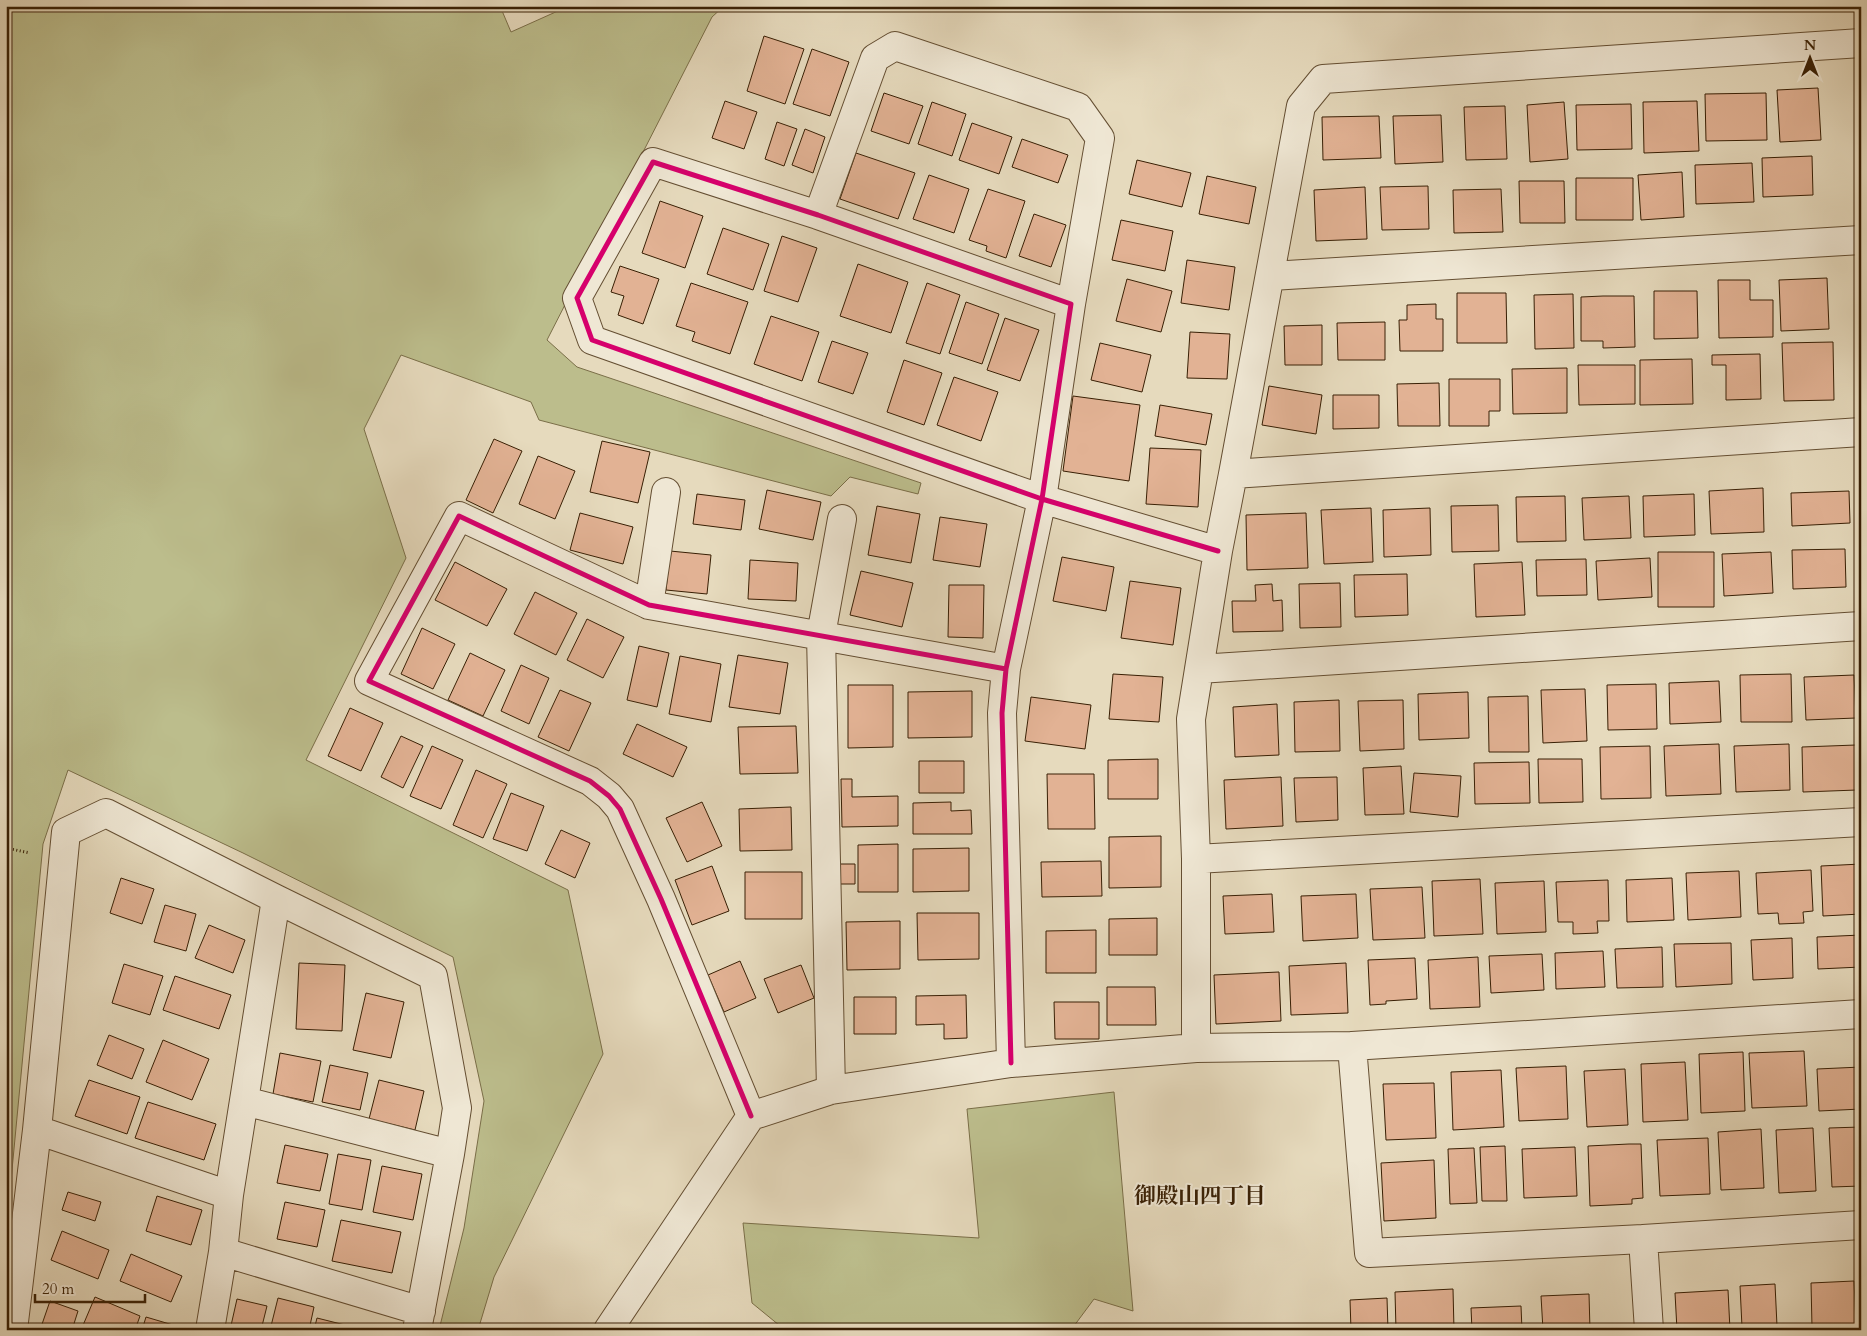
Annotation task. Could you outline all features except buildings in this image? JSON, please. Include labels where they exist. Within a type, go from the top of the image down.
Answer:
[{"type":"street","points":[[1196,1048],[1196,859],[1191,719],[1218,551],[1301,106],[1323,78],[1861,43]]},
{"type":"street","points":[[818,215],[875,58],[895,46],[1078,107],[1100,138],[1071,304],[1042,499],[1006,669],[1002,713],[1011,1063]]},
{"type":"street","points":[[1071,304],[818,215],[653,162],[577,298],[592,340],[1042,499],[1218,551]]},
{"type":"street","points":[[1270,276],[1861,240]]},
{"type":"street","points":[[1233,474],[1861,432]]},
{"type":"street","points":[[649,605],[666,492]]},
{"type":"street","points":[[751,1116],[661,899],[620,809],[609,796],[590,780],[369,681],[459,516],[649,605],[1006,669]]},
{"type":"street","points":[[831,1090],[821,635],[842,519]]},
{"type":"street","points":[[1199,669],[1861,626]]},
{"type":"street","points":[[13,1330],[37,1130],[66,832],[106,813],[433,976],[457,1108],[419,1320],[223,1252]]},
{"type":"street","points":[[1196,859],[1861,822]]},
{"type":"street","points":[[210,1330],[223,1252],[229,1195],[276,899]]},
{"type":"street","points":[[608,1330],[751,1116],[831,1090],[1011,1063],[1196,1048],[1352,1046],[1861,1014]]},
{"type":"street","points":[[1352,1046],[1369,1253],[1643,1239],[1861,1225]]},
{"type":"street","points":[[244,1101],[450,1154]]},
{"type":"street","points":[[37,1130],[229,1195]]},
{"type":"street","points":[[1643,1239],[1649,1330]]},
{"type":"green space","points":[[6,6],[500,6],[511,32],[569,6],[724,6],[712,17],[547,340],[577,367],[921,483],[918,494],[850,477],[831,496],[539,420],[531,402],[401,355],[364,429],[406,558],[306,760],[568,890],[603,1054],[494,1277],[478,1330],[439,1330],[464,1228],[484,1101],[453,957],[243,853],[68,770],[43,844],[6,1233]]},
{"type":"green space","points":[[1114,1092],[1133,1311],[1094,1299],[1071,1330],[785,1330],[752,1303],[743,1223],[979,1238],[967,1109]]},
{"type":"cycle path","points":[[1011,1063],[1002,713],[1006,669],[1042,499],[1071,304],[818,215],[653,162],[577,298],[592,340],[1042,499],[1218,551]]},
{"type":"cycle path","points":[[751,1116],[661,899],[620,809],[609,796],[590,781],[369,681],[459,516],[649,605],[1006,669]]},
{"type":"district","name":"御殿山四丁目","points":[[1200,1196]]}]
